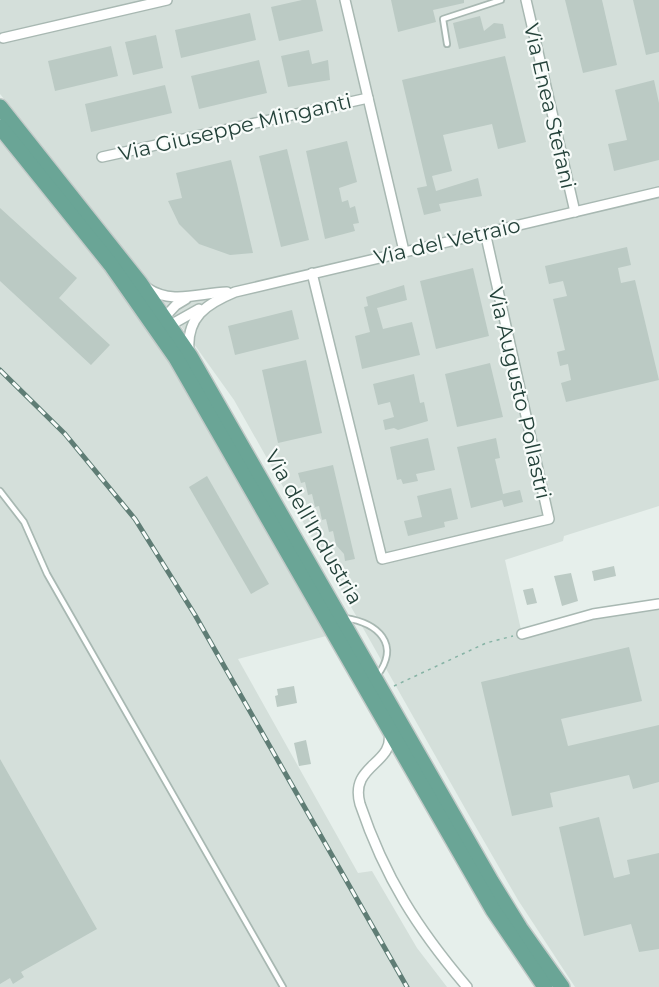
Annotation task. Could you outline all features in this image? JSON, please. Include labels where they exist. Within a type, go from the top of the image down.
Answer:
[{"type":"main road","name":"Via dell'Industria","points":[[0,107],[140,284],[164,324],[213,418],[494,910],[546,987]]},
{"type":"main road","name":"Via dell'Industria","points":[[0,127],[111,265],[190,356],[506,906],[562,987]]},
{"type":"street","points":[[3,38],[167,0]]},
{"type":"street","points":[[345,0],[404,251]]},
{"type":"street","name":"Via Enea Stefani","points":[[526,0],[574,212]]},
{"type":"street","name":"Via Giuseppe Minganti","points":[[102,157],[368,98]]},
{"type":"street","name":"Via del Vetraio","points":[[140,284],[162,296],[188,297],[235,292],[659,192]]},
{"type":"street","name":"Via Augusto Pollastri","points":[[312,273],[382,559],[549,519],[485,232]]},
{"type":"street","name":"Via del Vetraio","points":[[164,324],[235,292]]},
{"type":"street","points":[[164,324],[188,297]]},
{"type":"street","points":[[190,356],[189,332],[193,321],[206,305]]},
{"type":"street","points":[[522,634],[593,614],[659,604]]},
{"type":"street","points":[[386,722],[390,737],[388,745],[359,782],[357,792],[360,804],[392,882],[412,917],[467,987]]},
{"type":"lane","points":[[447,44],[443,19],[501,0]]},
{"type":"lane","points":[[0,491],[24,522],[47,574],[283,987]]},
{"type":"lane","points":[[341,617],[360,620],[382,634],[388,646],[385,665],[376,678]]},
{"type":"path","points":[[394,686],[486,643],[522,634]]},
{"type":"shaded area","points":[[0,0],[659,0],[659,506],[564,536],[563,541],[505,560],[522,634],[659,604],[659,987],[575,987],[518,900],[234,400],[146,277],[0,94]]},
{"type":"shaded area","points":[[0,138],[119,286],[170,359],[330,635],[238,659],[358,873],[372,871],[417,948],[447,987],[0,987]]},
{"type":"building","points":[[302,0],[316,0],[323,31],[279,41],[271,7]]},
{"type":"building","points":[[391,0],[464,0],[464,3],[433,10],[436,22],[398,32]]},
{"type":"building","points":[[565,0],[602,0],[617,65],[583,73]]},
{"type":"building","points":[[633,0],[659,0],[659,52],[646,55]]},
{"type":"building","points":[[250,13],[256,40],[181,58],[175,30]]},
{"type":"building","points":[[480,16],[484,31],[494,23],[503,24],[506,38],[459,49],[453,23]]},
{"type":"building","points":[[156,35],[163,68],[133,75],[125,42]]},
{"type":"building","points":[[111,46],[118,76],[55,91],[48,61]]},
{"type":"building","points":[[309,50],[312,64],[328,60],[330,80],[288,87],[281,56]]},
{"type":"building","points":[[505,56],[526,142],[498,149],[492,124],[443,135],[452,171],[432,176],[436,191],[478,178],[482,196],[439,204],[441,211],[424,215],[417,188],[427,186],[402,80]]},
{"type":"building","points":[[259,60],[267,93],[199,109],[191,76]]},
{"type":"building","points":[[654,80],[659,103],[659,160],[614,171],[608,144],[627,140],[615,90]]},
{"type":"building","points":[[165,85],[172,113],[91,132],[85,104]]},
{"type":"building","points":[[347,141],[357,182],[339,188],[342,202],[348,200],[350,208],[355,206],[359,223],[353,224],[355,231],[325,239],[306,151]]},
{"type":"building","points":[[287,149],[309,240],[281,247],[259,156]]},
{"type":"building","points":[[231,160],[253,253],[230,255],[199,244],[179,224],[168,201],[182,198],[176,173]]},
{"type":"building","points":[[0,208],[77,278],[59,298],[110,345],[91,365],[0,281]]},
{"type":"building","points":[[627,247],[631,265],[618,268],[621,283],[635,280],[659,380],[566,402],[561,383],[571,380],[568,364],[560,366],[557,352],[565,350],[553,299],[567,296],[563,281],[549,284],[545,266]]},
{"type":"building","points":[[473,268],[489,336],[436,349],[420,281]]},
{"type":"building","points":[[404,285],[407,300],[377,308],[383,329],[412,322],[420,355],[362,369],[355,336],[370,332],[364,307],[368,306],[366,297]]},
{"type":"building","points":[[292,310],[299,339],[235,355],[228,326]]},
{"type":"building","points":[[306,360],[322,433],[278,443],[262,370]]},
{"type":"building","points":[[490,363],[503,417],[457,427],[445,374]]},
{"type":"building","points":[[414,374],[420,403],[424,402],[428,421],[398,430],[394,428],[385,430],[383,420],[394,417],[390,402],[378,405],[373,384]]},
{"type":"building","points":[[428,438],[435,470],[416,474],[418,481],[403,484],[401,479],[397,480],[390,447]]},
{"type":"building","points":[[496,438],[500,458],[495,459],[503,494],[520,490],[523,502],[504,507],[502,500],[471,508],[457,447]]},
{"type":"building","points":[[333,465],[355,559],[345,561],[344,554],[336,545],[333,531],[329,532],[326,519],[322,520],[319,506],[315,507],[312,494],[308,495],[305,482],[301,483],[298,473]]},
{"type":"building","points":[[207,476],[269,584],[251,594],[189,487]]},
{"type":"building","points":[[451,488],[458,519],[444,522],[445,527],[408,536],[404,521],[422,517],[417,496]]},
{"type":"building","points":[[614,566],[616,576],[594,581],[592,571]]},
{"type":"building","points":[[571,573],[578,601],[562,606],[554,576]]},
{"type":"building","points":[[533,588],[537,603],[527,605],[523,590]]},
{"type":"building","points":[[629,647],[642,701],[561,719],[568,746],[659,725],[659,782],[633,789],[629,775],[550,793],[553,807],[512,816],[481,682]]},
{"type":"building","points":[[294,686],[297,703],[277,707],[275,696],[278,695],[277,689]]},
{"type":"building","points":[[306,740],[311,764],[299,766],[294,743]]},
{"type":"building","points":[[0,759],[97,929],[21,972],[24,977],[13,984],[10,978],[0,984]]},
{"type":"building","points":[[599,817],[614,878],[630,874],[627,860],[659,853],[659,949],[639,952],[631,924],[584,936],[559,827]]},
{"type":"railway","points":[[0,370],[65,434],[135,519],[195,615],[407,987]]}]
